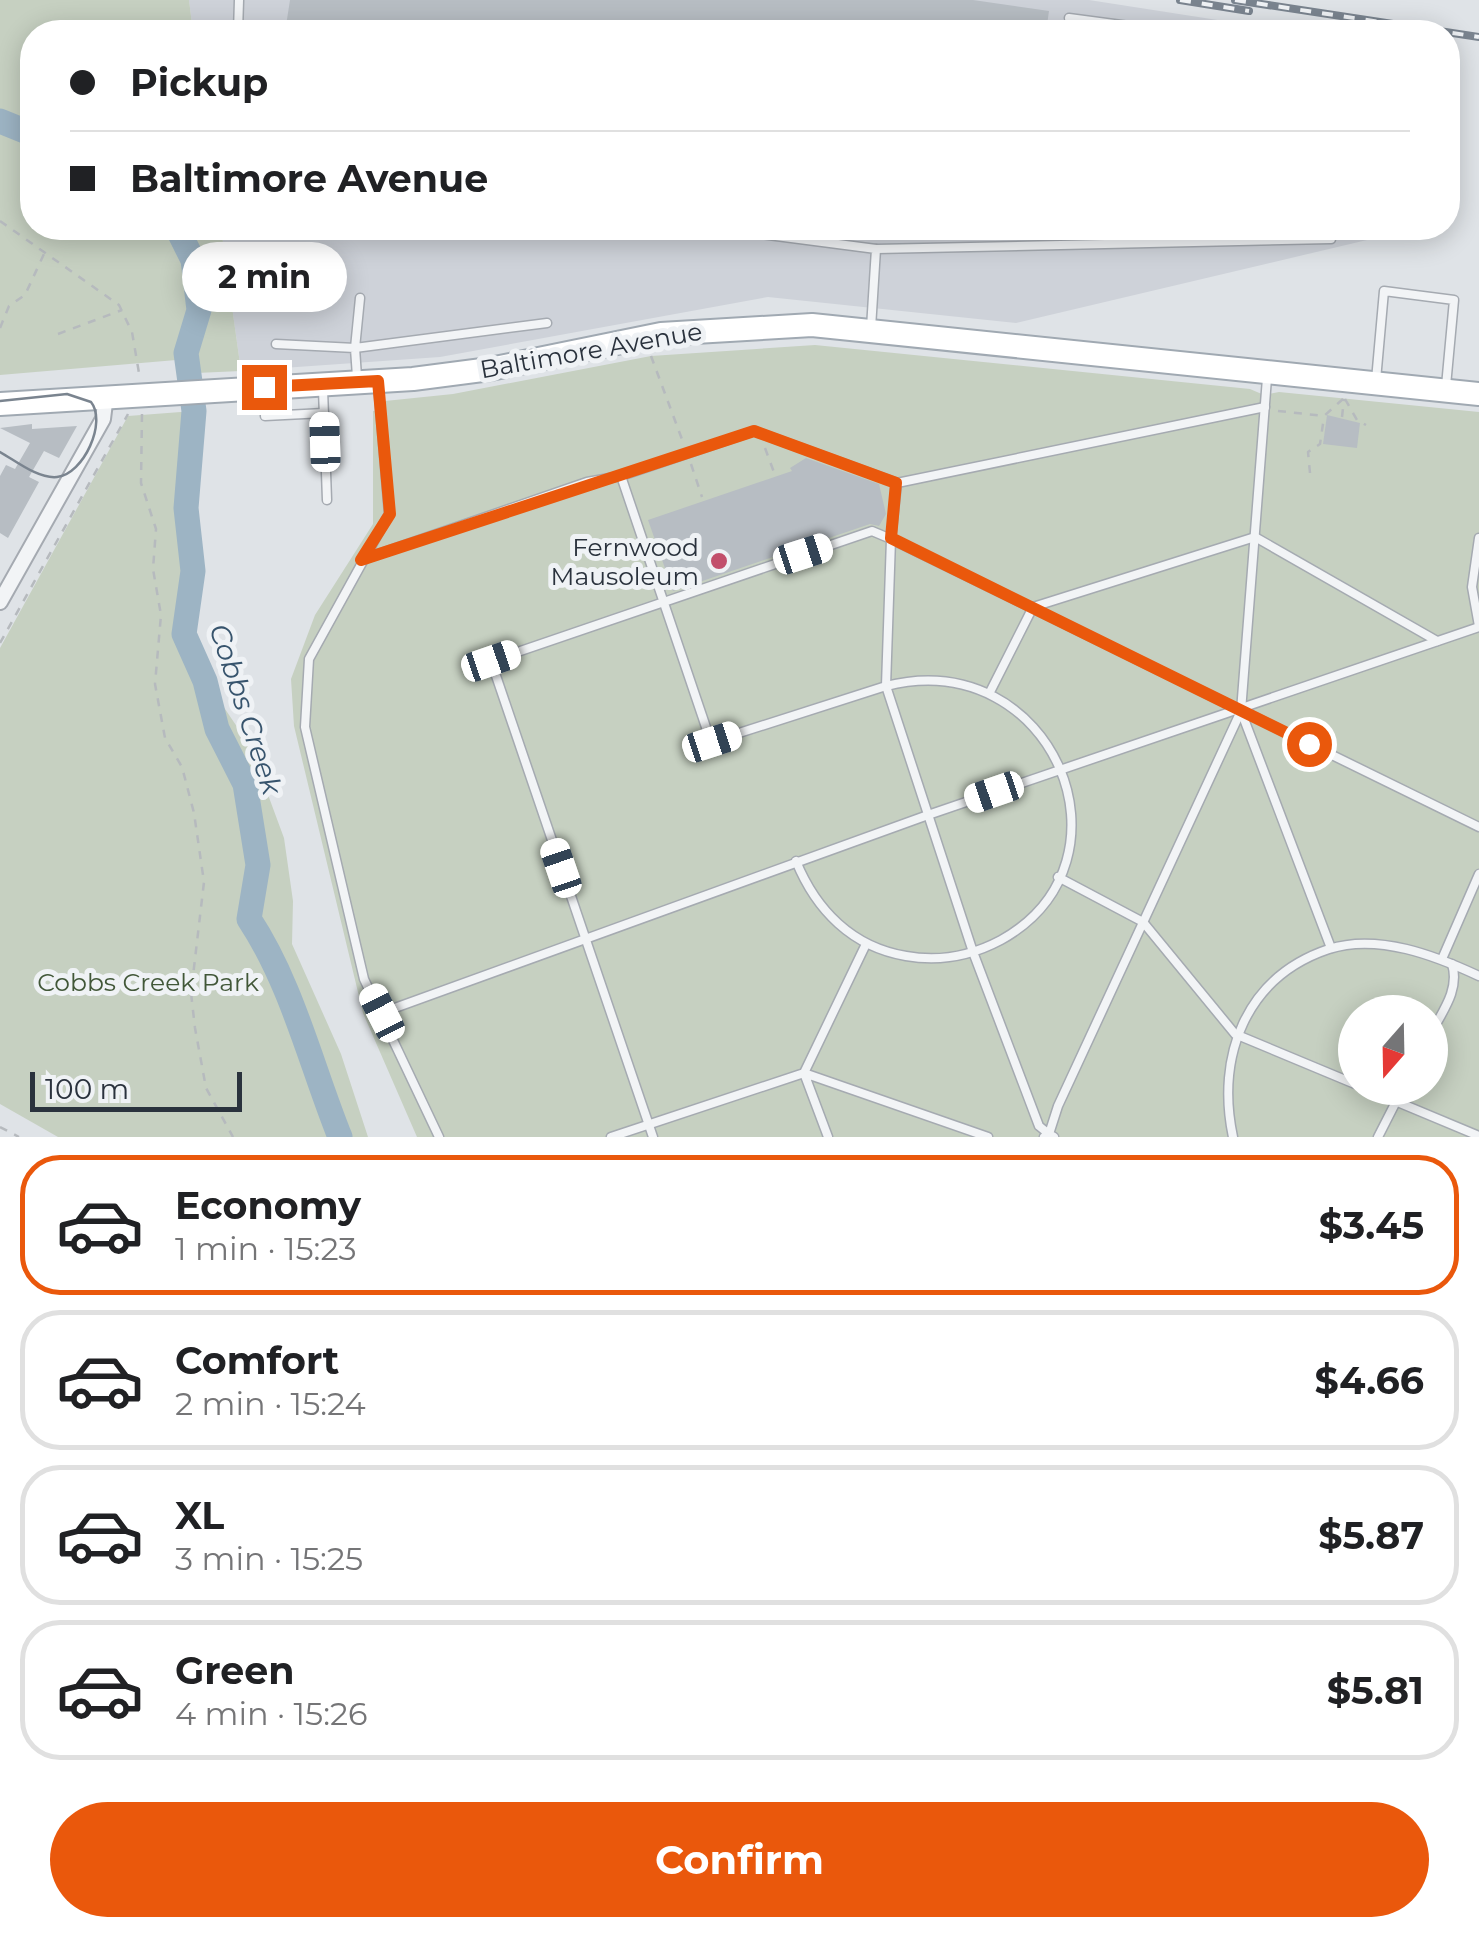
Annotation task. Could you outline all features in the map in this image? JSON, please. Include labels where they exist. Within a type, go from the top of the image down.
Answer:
[{"type":"main road","name":"Baltimore Avenue","points":[[0,404],[106,394],[367,381],[490,369],[702,330],[775,325],[871,328],[1479,394]]},
{"type":"street","points":[[0,602],[103,418],[106,394]]},
{"type":"lane","points":[[1069,18],[1084,20]]},
{"type":"lane","points":[[802,240],[876,250],[1255,240]]},
{"type":"lane","points":[[871,328],[876,250]]},
{"type":"lane","points":[[1376,382],[1384,291],[1454,300],[1446,390]]},
{"type":"lane","points":[[360,298],[355,348],[367,381],[390,514],[308,659],[305,727],[342,870],[357,953],[440,1137]]},
{"type":"lane","points":[[276,344],[355,348],[547,323]]},
{"type":"lane","points":[[896,483],[886,686],[973,952],[1040,1126],[1049,1136],[1240,711],[1269,371]]},
{"type":"lane","points":[[323,384],[327,500]]},
{"type":"lane","points":[[264,387],[266,416],[324,413]]},
{"type":"lane","points":[[361,560],[587,482],[621,476],[760,432],[896,483],[1265,408]]},
{"type":"lane","points":[[621,476],[712,742],[886,686],[938,680],[990,692],[1032,724],[1061,768],[1069,801],[1070,834],[1058,877],[1023,924],[973,952],[919,958],[866,944],[830,918],[796,861]]},
{"type":"lane","points":[[653,1137],[491,661],[872,531],[1479,826]]},
{"type":"lane","points":[[990,692],[1033,607],[1255,537],[1438,641]]},
{"type":"lane","points":[[382,1013],[796,861],[1479,627],[1472,587],[1479,538]]},
{"type":"lane","points":[[1240,711],[1331,948]]},
{"type":"lane","points":[[1442,959],[1479,874]]},
{"type":"lane","points":[[1058,877],[1143,922],[1235,1034],[1338,1077]]},
{"type":"lane","points":[[828,1137],[804,1073],[866,944]]},
{"type":"lane","points":[[1233,1137],[1226,1106],[1235,1034],[1279,978],[1331,948],[1402,948],[1442,959],[1479,976]]},
{"type":"lane","points":[[1448,999],[1456,978],[1452,964]]},
{"type":"lane","points":[[611,1137],[804,1073],[988,1137]]},
{"type":"lane","points":[[1378,1137],[1394,1105]]},
{"type":"lane","points":[[1405,1105],[1479,1136]]},
{"type":"path","points":[[25,240],[122,310],[132,332],[140,377]]},
{"type":"path","points":[[0,328],[8,306],[24,295],[44,254]]},
{"type":"path","points":[[58,334],[122,310]]},
{"type":"path","points":[[650,354],[702,496]]},
{"type":"path","points":[[1310,473],[1308,452],[1320,444],[1324,416],[1344,398]]},
{"type":"path","points":[[1342,417],[1344,398]]},
{"type":"path","points":[[1344,398],[1357,420],[1366,424]]},
{"type":"path","points":[[0,643],[130,410],[142,407],[141,482],[156,530],[153,569],[161,615],[154,684],[165,738],[182,767],[194,812],[204,882],[191,993],[194,1028],[206,1088],[233,1137]]},
{"type":"path","points":[[1265,408],[1324,416]]},
{"type":"path","points":[[760,432],[775,475]]},
{"type":"path","points":[[0,1126],[19,1137]]},
{"type":"shaded area","points":[[189,0],[1089,0],[1217,20],[192,20]]},
{"type":"shaded area","points":[[223,240],[1367,240],[1016,323],[768,297],[440,357],[241,371]]},
{"type":"green space","points":[[0,0],[189,0],[192,20],[20,20],[20,240],[223,240],[241,371],[196,373],[188,359],[0,375]]},
{"type":"green space","points":[[815,345],[1250,389],[1264,395],[1279,392],[1479,412],[1479,1137],[417,1137],[363,1013],[294,726],[291,679],[315,615],[373,524],[373,411],[384,410],[385,401],[453,394],[651,356]]},
{"type":"green space","name":"Cobbs Creek Park","points":[[194,411],[186,508],[193,571],[184,634],[196,666],[250,746],[284,838],[293,901],[292,944],[341,1054],[368,1137],[58,1137],[0,1104],[0,648],[128,416]]},
{"type":"building","points":[[290,0],[973,0],[1049,11],[1048,20],[287,20]]},
{"type":"building","points":[[1327,415],[1360,423],[1357,448],[1323,444]]},
{"type":"building","points":[[32,424],[32,429],[77,426],[59,458],[44,451],[29,477],[39,482],[8,538],[0,533],[0,476],[6,465],[15,469],[30,443],[0,428]]},
{"type":"building","name":"Fernwood Mausoleum","points":[[806,458],[879,484],[886,514],[879,526],[870,524],[673,591],[648,520],[792,471],[790,468]]},
{"type":"waterway","name":"Cobbs Creek","points":[[0,121],[20,129]]},
{"type":"waterway","name":"Cobbs Creek","points":[[183,240],[193,260],[199,310],[186,353],[194,411],[186,508],[193,571],[184,634],[205,681],[217,729],[245,784],[258,865],[249,919],[289,998],[340,1137]]},
{"type":"tram line","points":[[0,401],[67,394],[91,402],[96,422],[84,457],[67,474],[50,477],[0,452]]},
{"type":"railway","points":[[1180,0],[1249,11]]},
{"type":"railway","points":[[1235,0],[1367,20]]},
{"type":"railway","points":[[1460,34],[1479,37]]},
{"type":"place","name":"Fernwood Mausoleum","points":[[719,561]]},
{"type":"route","points":[[264,387],[378,381],[390,514],[361,560],[587,482],[621,476],[754,431],[896,483],[891,538],[1309,744]]}]
